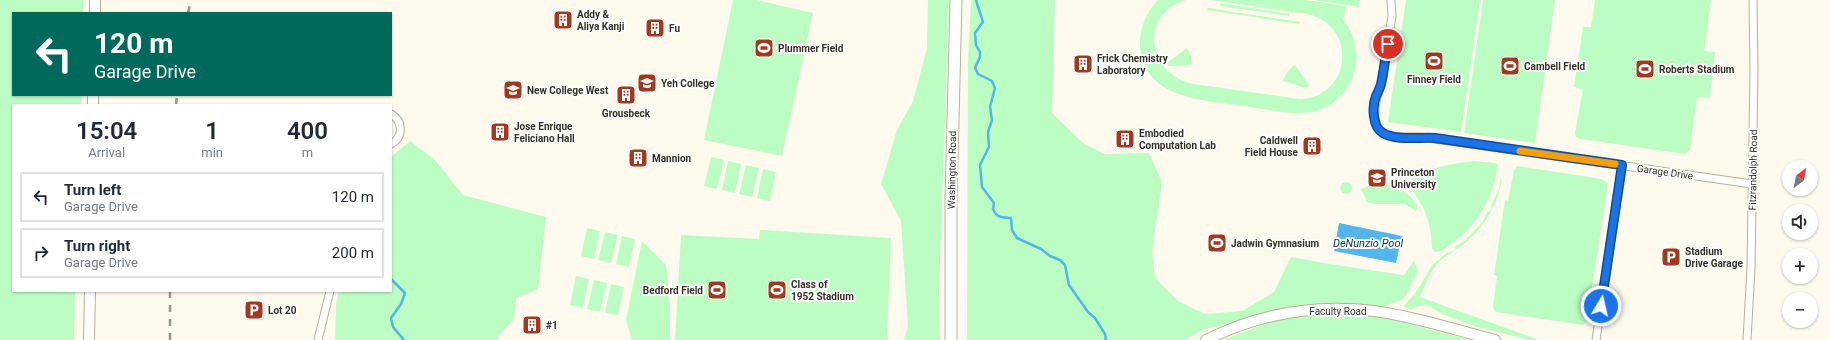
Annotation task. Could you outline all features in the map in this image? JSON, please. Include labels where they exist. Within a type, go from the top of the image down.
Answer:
[{"type":"main road","name":"Washington Road","points":[[951,340],[951,200],[956,0]]},
{"type":"street","points":[[95,12],[96,0]]},
{"type":"street","name":"Garage Drive","points":[[1391,0],[1392,16],[1381,86],[1376,96],[1374,107],[1375,123],[1383,133],[1398,138],[1435,138],[1752,184]]},
{"type":"street","name":"Fitzrandolph Road","points":[[1748,340],[1751,268],[1754,46],[1753,0]]},
{"type":"street","points":[[392,115],[399,121],[401,129],[397,139],[392,143]]},
{"type":"street","points":[[1596,340],[1622,165]]},
{"type":"street","points":[[89,340],[90,292]]},
{"type":"street","points":[[318,340],[330,292]]},
{"type":"street","name":"Faculty Road","points":[[1206,340],[1237,326],[1262,318],[1299,312],[1337,309],[1356,309],[1386,313],[1495,340]]},
{"type":"green space","points":[[0,0],[83,0],[83,12],[12,12],[12,96],[81,96],[81,104],[12,104],[12,292],[75,292],[74,340],[0,340]]},
{"type":"green space","name":"Plummer Field","points":[[733,0],[757,0],[813,13],[782,156],[704,140]]},
{"type":"green space","points":[[928,0],[949,0],[939,292],[940,340],[904,340],[908,326],[901,221],[881,184],[897,130],[913,101],[927,48]]},
{"type":"green space","points":[[971,0],[1055,0],[1052,113],[1084,144],[1105,154],[1149,153],[1162,182],[1152,251],[1155,278],[1178,301],[1205,314],[1242,311],[1274,292],[1291,257],[1404,275],[1414,260],[1418,272],[1404,299],[1382,307],[1269,315],[1205,329],[1184,340],[967,340],[968,62]]},
{"type":"green space","points":[[1158,0],[1186,0],[1171,8],[1161,18],[1155,31],[1154,44],[1158,57],[1166,69],[1178,78],[1194,84],[1300,99],[1317,95],[1330,86],[1339,74],[1342,60],[1341,45],[1335,32],[1323,21],[1307,14],[1210,0],[1306,0],[1346,6],[1344,18],[1342,18],[1352,34],[1357,53],[1356,66],[1352,80],[1340,97],[1334,102],[1322,109],[1304,113],[1277,111],[1198,99],[1182,95],[1166,88],[1154,79],[1144,65],[1140,47],[1142,28],[1150,10]]},
{"type":"green space","points":[[1313,0],[1360,0],[1359,7]]},
{"type":"green space","name":"Finney Field","points":[[1406,0],[1480,0],[1461,132],[1388,122]]},
{"type":"green space","name":"Cambell Field","points":[[1483,0],[1555,0],[1535,143],[1464,133]]},
{"type":"green space","name":"Roberts Stadium","points":[[1595,0],[1711,0],[1704,51],[1715,52],[1710,98],[1697,97],[1690,150],[1685,154],[1580,139],[1576,137],[1575,133],[1583,90],[1574,87],[1583,27],[1591,27]]},
{"type":"green space","points":[[1220,3],[1289,14],[1289,16],[1220,6]]},
{"type":"green space","points":[[1208,8],[1300,22],[1299,24],[1207,10]]},
{"type":"green space","points":[[1187,48],[1191,56],[1192,65],[1168,66],[1167,63]]},
{"type":"green space","points":[[1295,65],[1309,85],[1306,88],[1283,81],[1287,72]]},
{"type":"green space","points":[[410,141],[434,159],[463,195],[546,217],[538,289],[516,298],[514,319],[497,338],[497,340],[335,340],[336,304],[339,292],[392,292],[392,156]]},
{"type":"green space","points":[[711,157],[724,160],[717,189],[704,186]]},
{"type":"green space","points":[[728,161],[741,164],[735,193],[722,190]]},
{"type":"green space","points":[[1474,161],[1496,163],[1498,165],[1496,177],[1488,199],[1477,219],[1461,236],[1445,248],[1435,252],[1432,248],[1427,216],[1409,185],[1414,179],[1430,170],[1448,165]]},
{"type":"green space","points":[[746,165],[759,168],[752,197],[739,194]]},
{"type":"green space","points":[[1517,166],[1602,179],[1608,183],[1587,321],[1583,325],[1496,312],[1493,308],[1497,276],[1494,275],[1505,200],[1508,201],[1514,170]]},
{"type":"green space","points":[[763,169],[776,172],[770,201],[757,198]]},
{"type":"green space","points":[[1501,179],[1500,188],[1494,206],[1485,222],[1463,245],[1439,262],[1430,275],[1420,297],[1539,340],[1529,340],[1474,326],[1442,314],[1429,306],[1423,305],[1410,309],[1403,307],[1417,291],[1433,264],[1448,252],[1449,253],[1456,249],[1455,247],[1467,239],[1481,224],[1492,207],[1491,206],[1497,192],[1498,193]]},
{"type":"green space","points":[[1348,182],[1351,183],[1351,193],[1344,194],[1341,193],[1340,186],[1341,183]]},
{"type":"green space","points":[[1378,183],[1391,186],[1406,193],[1418,206],[1416,211],[1405,204],[1375,204],[1366,202],[1361,189]]},
{"type":"green space","points":[[587,228],[600,231],[594,259],[581,256]]},
{"type":"green space","points":[[760,230],[891,238],[887,340],[675,340],[681,235],[759,239]]},
{"type":"green space","points":[[605,232],[618,235],[611,263],[598,260]]},
{"type":"green space","points":[[622,236],[635,239],[629,267],[616,264]]},
{"type":"green space","points":[[642,241],[666,265],[670,306],[670,340],[632,340],[626,320]]},
{"type":"green space","points":[[576,276],[589,279],[583,308],[570,305]]},
{"type":"green space","points":[[594,280],[607,283],[600,312],[587,309]]},
{"type":"green space","points":[[611,284],[624,287],[618,315],[605,313]]},
{"type":"green space","points":[[1348,312],[1377,316],[1472,340],[1223,340],[1270,322],[1296,317]]},
{"type":"water","name":"DeNunzio Pool","points":[[1339,223],[1402,236],[1396,263],[1334,251]]},
{"type":"waterway","points":[[976,0],[983,22],[975,33],[976,45],[980,52],[980,57],[975,68],[978,74],[992,81],[995,88],[990,107],[992,120],[988,132],[989,147],[980,165],[982,187],[994,203],[993,209],[996,214],[998,216],[1011,218],[1012,230],[1017,238],[1041,249],[1050,256],[1060,260],[1065,265],[1069,285],[1088,312],[1095,318],[1105,334],[1106,340]]},
{"type":"waterway","points":[[392,280],[405,293],[401,304],[391,318],[393,327],[404,340]]},
{"type":"railway","points":[[188,12],[191,0]]},
{"type":"railway","points":[[176,104],[177,96]]},
{"type":"railway","points":[[170,292],[170,340]]},
{"type":"slow traffic","points":[[1520,151],[1615,164]]},
{"type":"place","name":"Addy & Aliya Kanji","points":[[563,20]]},
{"type":"place","name":"Fu","points":[[655,28]]},
{"type":"place","name":"Plummer Field","points":[[764,48]]},
{"type":"place","name":"Finney Field","points":[[1434,61]]},
{"type":"place","name":"Frick Chemistry Laboratory","points":[[1083,64]]},
{"type":"place","name":"Cambell Field","points":[[1510,66]]},
{"type":"place","name":"Roberts Stadium","points":[[1645,69]]},
{"type":"place","name":"Yeh College","points":[[647,83]]},
{"type":"place","name":"New College West","points":[[513,90]]},
{"type":"place","name":"Grousbeck","points":[[626,95]]},
{"type":"place","name":"Jose Enrique Feliciano Hall","points":[[500,132]]},
{"type":"place","name":"Embodied Computation Lab","points":[[1125,139]]},
{"type":"place","name":"Caldwell Field House","points":[[1312,146]]},
{"type":"place","name":"Mannion","points":[[638,158]]},
{"type":"place","name":"Princeton University","points":[[1377,178]]},
{"type":"place","name":"Jadwin Gymnasium","points":[[1217,243]]},
{"type":"place","name":"Stadium Drive Garage","points":[[1671,257]]},
{"type":"place","name":"Bedford Field","points":[[717,290]]},
{"type":"place","name":"Class of 1952 Stadium","points":[[777,290]]},
{"type":"place","name":"Lot 20","points":[[254,310]]},
{"type":"place","name":"#1","points":[[532,325]]},
{"type":"route","points":[[1388,44],[1381,86],[1376,96],[1374,107],[1375,123],[1379,130],[1383,133],[1398,138],[1435,138],[1622,165],[1601,306]]}]
